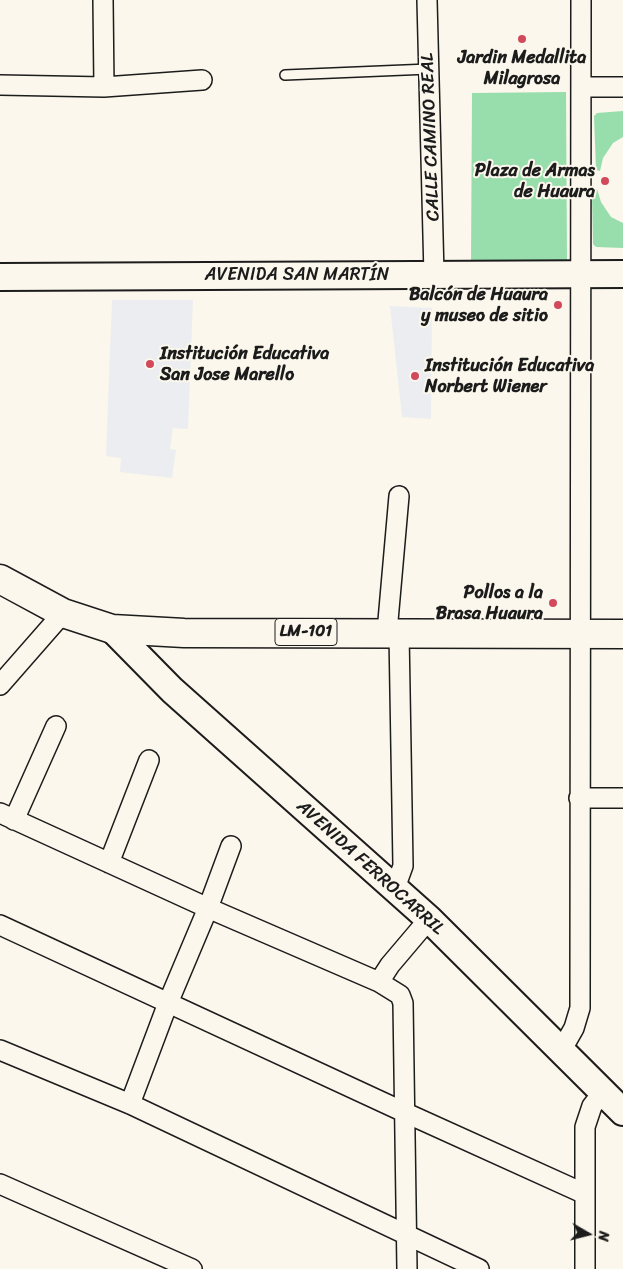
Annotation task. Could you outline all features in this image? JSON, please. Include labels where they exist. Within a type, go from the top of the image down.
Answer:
[{"type":"main road","name":"AVENIDA SAN MARTÍN","points":[[0,277],[623,274]]},
{"type":"main road","name":"LM-101","points":[[0,579],[62,613],[112,629],[184,633],[623,634]]},
{"type":"main road","name":"AVENIDA FERROCARRIL","points":[[112,629],[172,690],[429,920],[623,1112]]},
{"type":"street","points":[[103,0],[104,87]]},
{"type":"street","name":"CALLE CAMINO REAL","points":[[427,0],[434,275]]},
{"type":"street","points":[[561,1050],[574,1028],[580,1008],[581,0]]},
{"type":"street","points":[[0,84],[104,87],[202,80]]},
{"type":"street","points":[[581,87],[623,87]]},
{"type":"street","points":[[395,888],[403,866],[393,633],[399,496]]},
{"type":"street","points":[[0,685],[62,613]]},
{"type":"street","points":[[56,726],[7,816],[208,908],[379,982],[400,995],[403,1003],[406,1114],[407,1269]]},
{"type":"street","points":[[109,863],[150,760]]},
{"type":"street","points":[[579,798],[623,798]]},
{"type":"street","points":[[130,1104],[231,846]]},
{"type":"street","points":[[379,982],[390,964],[429,920]]},
{"type":"street","points":[[0,925],[406,1114],[585,1194]]},
{"type":"street","points":[[0,1050],[130,1104],[479,1269]]},
{"type":"street","points":[[585,1269],[585,1127],[592,1106],[603,1092]]},
{"type":"street","points":[[0,1184],[192,1269]]},
{"type":"lane","points":[[285,75],[429,69]]},
{"type":"shaded area","name":"Institución Educativa San Jose Marello","points":[[112,300],[193,300],[188,429],[173,428],[170,449],[176,450],[172,478],[120,472],[121,458],[106,456]]},
{"type":"shaded area","name":"Institución Educativa Norbert Wiener","points":[[390,306],[432,308],[431,419],[402,417]]},
{"type":"green space","points":[[566,92],[567,260],[471,262],[472,93]]},
{"type":"green space","points":[[623,111],[623,137],[613,143],[603,158],[600,171],[596,170],[594,116],[597,113]]},
{"type":"green space","points":[[597,189],[601,202],[611,217],[623,223],[623,248],[596,247],[593,244],[592,194],[593,190]]},
{"type":"place","name":"Jardin Medallita Milagrosa","points":[[522,39]]},
{"type":"place","name":"Plaza de Armas de Huaura","points":[[605,181]]},
{"type":"place","name":"Balcón de Huaura y museo de sitio","points":[[558,305]]},
{"type":"place","name":"Institución Educativa San Jose Marello","points":[[150,364]]},
{"type":"place","name":"Institución Educativa Norbert Wiener","points":[[415,376]]},
{"type":"place","name":"Pollos a la Brasa Huaura","points":[[553,603]]}]
